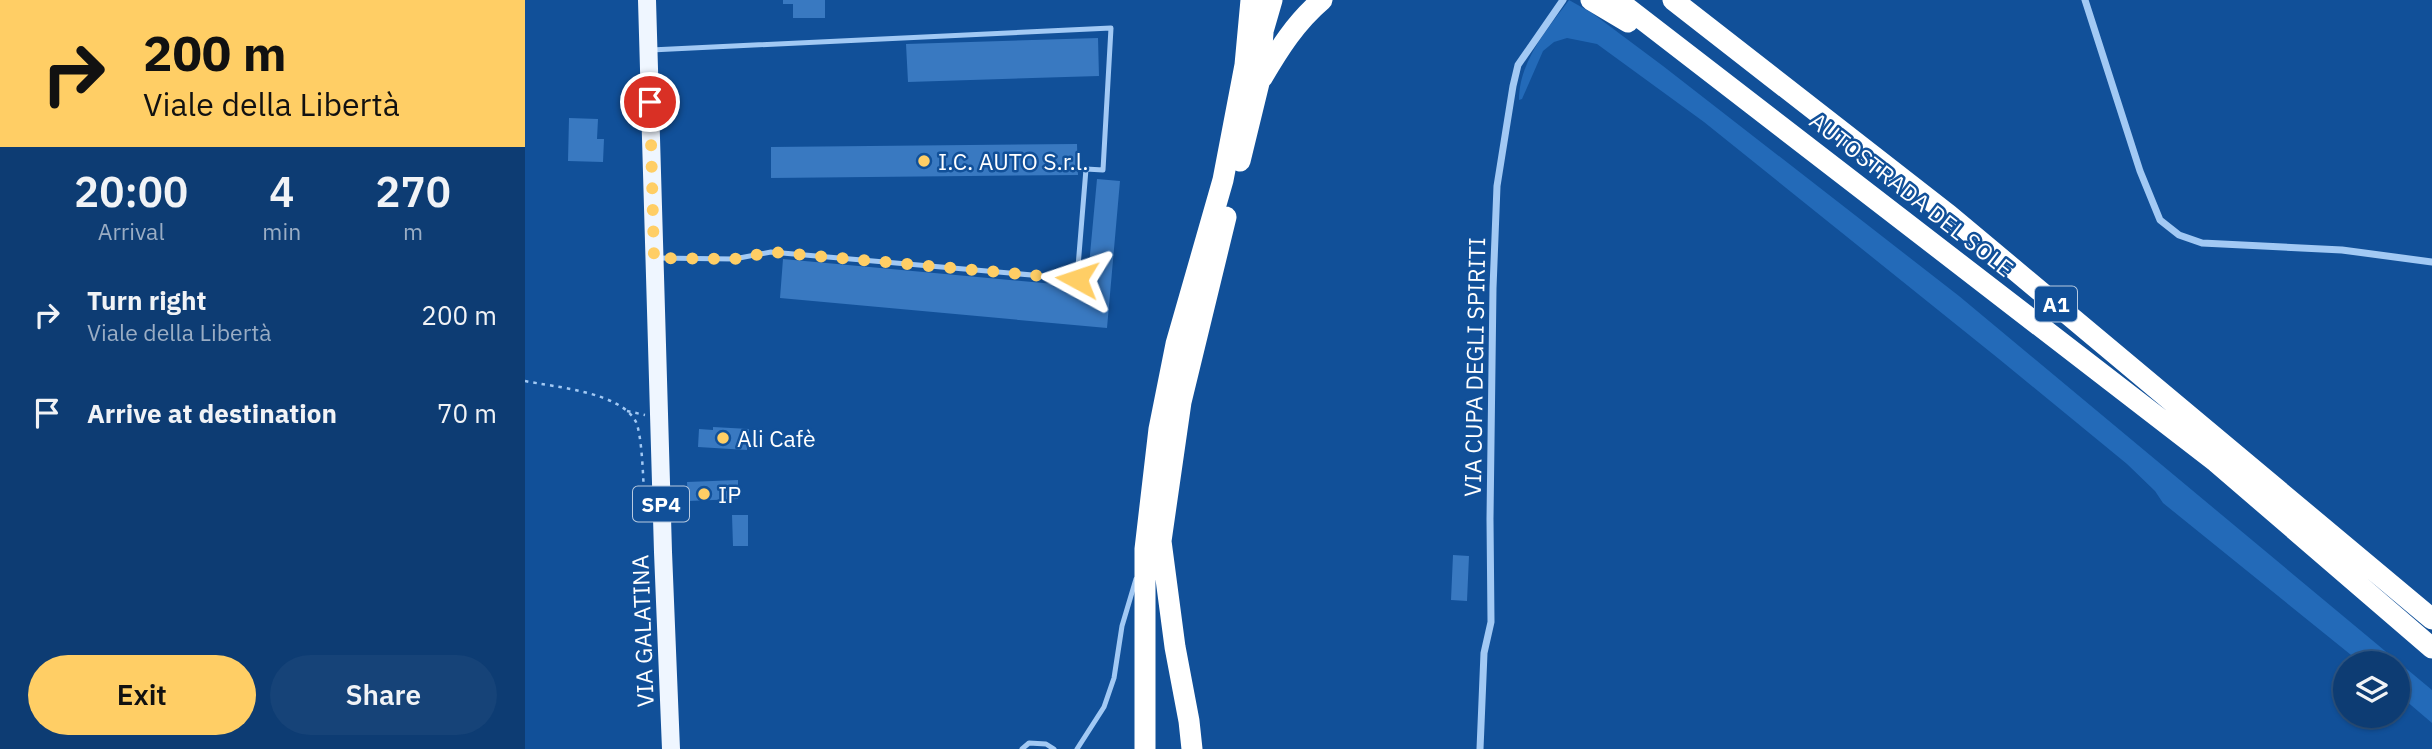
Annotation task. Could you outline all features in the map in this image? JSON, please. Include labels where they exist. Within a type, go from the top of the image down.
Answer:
[{"type":"highway","points":[[1145,749],[1145,549],[1159,429],[1176,344],[1223,180],[1245,65],[1251,0]]},
{"type":"highway","points":[[1233,128],[1272,0]]},
{"type":"highway","points":[[1259,83],[1287,37],[1322,0]]},
{"type":"highway","points":[[1591,0],[1705,68]]},
{"type":"highway","name":"AUTOSTRADA DEL SOLE","points":[[1617,0],[2216,462],[2432,648]]},
{"type":"highway","name":"AUTOSTRADA DEL SOLE","points":[[1673,0],[1949,215],[2432,619]]},
{"type":"highway","points":[[1192,749],[1161,541],[1181,402],[1259,83],[1263,33]]},
{"type":"main road","name":"SP4","points":[[647,0],[654,258]]},
{"type":"main road","name":"VIA GALATINA","points":[[654,258],[671,749]]},
{"type":"street","name":"VIA CUPA DEGLI SPIRITI","points":[[1480,749],[1484,653],[1491,622],[1493,288],[1497,186],[1518,65],[1563,0]]},
{"type":"street","points":[[2085,0],[2140,171],[2160,220],[2179,235],[2203,243],[2342,250],[2432,262]]},
{"type":"lane","points":[[648,51],[1111,28],[1103,170],[1086,170],[1077,279],[771,252],[734,259],[654,258]]},
{"type":"lane","points":[[1077,749],[1104,707],[1114,678],[1122,626],[1145,549]]},
{"type":"lane","points":[[1022,749],[1029,743],[1046,744],[1054,749]]},
{"type":"path","points":[[525,381],[604,397],[626,410],[635,421],[639,435],[645,500]]},
{"type":"shaded area","points":[[1569,0],[1592,13],[1959,296],[2385,651],[2346,651],[2163,503],[2155,491],[2127,464],[1999,359],[1704,122],[1597,44],[1567,38],[1554,42],[1543,51],[1522,99],[1519,100],[1520,86],[1529,59]]},
{"type":"shaded area","points":[[2410,672],[2432,690],[2432,723],[2410,704]]},
{"type":"building","points":[[783,0],[825,0],[825,18],[793,18],[793,4],[783,4]]},
{"type":"building","points":[[1098,38],[1099,76],[908,82],[906,44]]},
{"type":"building","points":[[569,118],[598,119],[597,139],[604,139],[603,162],[568,161]]},
{"type":"building","name":"I.C. AUTO S.r.l.","points":[[1077,144],[1078,175],[771,178],[771,147]]},
{"type":"building","points":[[1097,179],[1120,181],[1107,328],[780,298],[783,259],[1087,287]]},
{"type":"building","name":"Ali Cafè","points":[[713,427],[749,429],[747,450],[698,447],[699,429],[713,430]]},
{"type":"building","points":[[738,480],[738,499],[688,501],[687,482]]},
{"type":"building","points":[[732,515],[748,515],[748,546],[733,546]]},
{"type":"building","points":[[1453,555],[1469,556],[1467,601],[1451,600]]},
{"type":"place","name":"I.C. AUTO S.r.l.","points":[[924,161]]},
{"type":"place","name":"Ali Cafè","points":[[723,438]]},
{"type":"place","name":"IP","points":[[704,494]]},
{"type":"route","points":[[650,102],[654,258],[734,259],[771,252],[1077,279]]}]
